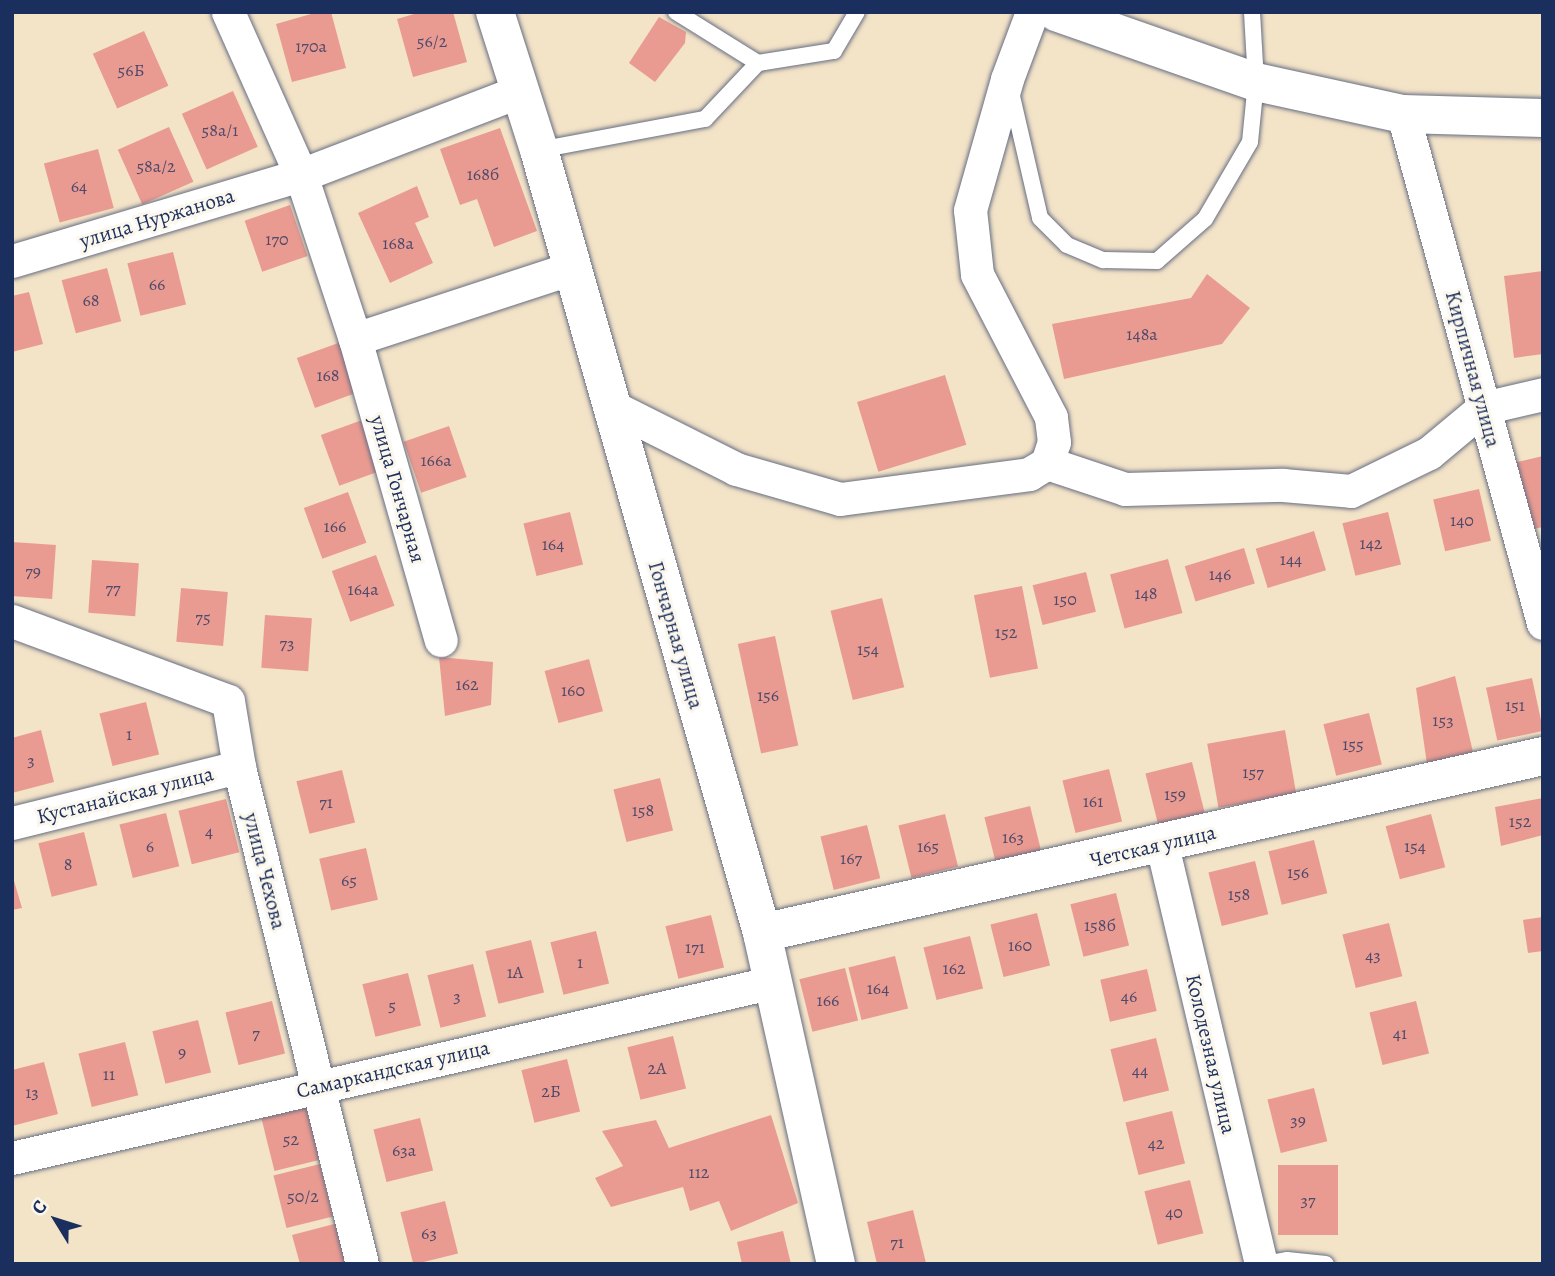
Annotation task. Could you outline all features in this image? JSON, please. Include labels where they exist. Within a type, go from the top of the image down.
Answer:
[{"type":"street","points":[[228,12],[301,175]]},
{"type":"street","name":"Гончарная улица","points":[[495,12],[539,150],[609,404],[762,933],[836,1264]]},
{"type":"street","points":[[609,404],[736,469],[840,499],[1029,474],[1047,463],[1054,442],[1051,417],[977,274],[970,210],[1007,79],[1032,12]]},
{"type":"street","points":[[1056,12],[1256,82],[1403,114],[1543,118]]},
{"type":"street","name":"улица Нуржанова","points":[[12,261],[301,175],[520,91]]},
{"type":"street","name":"Кирпичная улица","points":[[1403,114],[1543,624]]},
{"type":"street","name":"улица Гончарная","points":[[301,175],[355,339],[441,640]]},
{"type":"street","points":[[355,339],[572,268]]},
{"type":"street","points":[[1047,463],[1125,489],[1283,485],[1351,491],[1429,453],[1483,408],[1543,394]]},
{"type":"street","name":"улица Чехова","points":[[12,621],[228,701],[239,766],[362,1264]]},
{"type":"street","name":"Четская улица","points":[[762,933],[1162,845],[1543,756]]},
{"type":"street","name":"Кустанайская улица","points":[[12,823],[239,766]]},
{"type":"street","name":"Колодезная улица","points":[[1162,845],[1262,1264]]},
{"type":"street","name":"Самаркандская улица","points":[[12,1158],[774,982]]},
{"type":"lane","points":[[676,12],[758,63]]},
{"type":"lane","points":[[539,150],[705,119],[758,63],[834,51],[857,12]]},
{"type":"lane","points":[[1007,79],[1040,218],[1067,245],[1103,260],[1157,261],[1205,219],[1250,142],[1256,82],[1252,12]]},
{"type":"lane","points":[[1262,1264],[1287,1260],[1326,1264]]},
{"type":"building","points":[[318,12],[331,12],[346,68],[292,82],[276,24]]},
{"type":"building","points":[[421,12],[453,12],[467,62],[413,77],[397,19]]},
{"type":"building","points":[[659,17],[686,32],[685,43],[655,82],[629,63]]},
{"type":"building","points":[[144,31],[168,86],[117,109],[93,54]]},
{"type":"building","points":[[233,91],[258,147],[207,170],[182,114]]},
{"type":"building","points":[[169,127],[193,182],[142,205],[118,150]]},
{"type":"building","points":[[500,128],[537,231],[494,247],[477,199],[460,205],[440,149]]},
{"type":"building","points":[[98,149],[114,208],[60,222],[44,163]]},
{"type":"building","points":[[417,186],[429,217],[415,223],[433,263],[390,283],[358,213]]},
{"type":"building","points":[[290,205],[308,256],[262,272],[245,221]]},
{"type":"building","points":[[173,252],[186,304],[140,316],[127,263]]},
{"type":"building","points":[[107,268],[121,321],[76,333],[62,280]]},
{"type":"building","points":[[1543,271],[1543,354],[1514,358],[1504,276]]},
{"type":"building","points":[[1207,274],[1250,308],[1222,344],[1064,379],[1052,324],[1191,298]]},
{"type":"building","points":[[29,292],[43,344],[12,352],[12,296]]},
{"type":"building","points":[[341,342],[359,392],[315,408],[297,358]]},
{"type":"building","points":[[945,375],[966,445],[878,472],[857,402]]},
{"type":"building","points":[[365,419],[383,470],[339,486],[321,435]]},
{"type":"building","points":[[449,426],[467,477],[421,493],[404,442]]},
{"type":"building","points":[[1543,456],[1543,527],[1528,530],[1513,463]]},
{"type":"building","points":[[1479,489],[1491,541],[1445,551],[1433,500]]},
{"type":"building","points":[[348,492],[366,543],[322,559],[304,508]]},
{"type":"building","points":[[570,512],[583,564],[536,576],[523,524]]},
{"type":"building","points":[[1388,512],[1401,564],[1355,576],[1342,523]]},
{"type":"building","points":[[1314,531],[1326,570],[1268,588],[1256,549]]},
{"type":"building","points":[[12,542],[56,545],[52,599],[12,596]]},
{"type":"building","points":[[1244,548],[1255,583],[1196,602],[1185,566]]},
{"type":"building","points":[[376,555],[394,606],[350,622],[332,571]]},
{"type":"building","points":[[1168,559],[1182,613],[1125,629],[1110,575]]},
{"type":"building","points":[[92,560],[139,563],[135,616],[88,613]]},
{"type":"building","points":[[1086,572],[1096,612],[1043,625],[1033,585]]},
{"type":"building","points":[[1022,586],[1038,668],[990,678],[974,595]]},
{"type":"building","points":[[181,588],[228,592],[223,646],[176,642]]},
{"type":"building","points":[[882,598],[904,687],[853,700],[831,611]]},
{"type":"building","points":[[265,615],[312,618],[308,671],[261,668]]},
{"type":"building","points":[[775,636],[798,746],[761,753],[738,644]]},
{"type":"building","points":[[439,657],[493,662],[491,705],[445,716]]},
{"type":"building","points":[[589,659],[603,711],[559,723],[545,671]]},
{"type":"building","points":[[1455,676],[1473,752],[1427,764],[1416,688]]},
{"type":"building","points":[[1532,678],[1543,731],[1497,741],[1486,688]]},
{"type":"building","points":[[146,702],[159,754],[112,766],[99,714]]},
{"type":"building","points":[[1369,713],[1382,764],[1336,776],[1323,724]]},
{"type":"building","points":[[41,730],[54,782],[12,793],[12,738]]},
{"type":"building","points":[[1285,730],[1296,794],[1218,808],[1207,744]]},
{"type":"building","points":[[1192,762],[1205,815],[1159,827],[1145,774]]},
{"type":"building","points":[[1109,769],[1122,821],[1075,833],[1062,781]]},
{"type":"building","points":[[342,770],[355,822],[309,834],[296,781]]},
{"type":"building","points":[[660,778],[673,830],[626,842],[613,790]]},
{"type":"building","points":[[1543,798],[1543,835],[1501,846],[1495,807]]},
{"type":"building","points":[[226,799],[239,852],[192,864],[178,811]]},
{"type":"building","points":[[1030,806],[1043,858],[997,870],[984,817]]},
{"type":"building","points":[[166,813],[179,866],[133,878],[119,825]]},
{"type":"building","points":[[945,814],[958,866],[911,878],[898,826]]},
{"type":"building","points":[[1431,814],[1445,867],[1400,879],[1386,826]]},
{"type":"building","points":[[867,825],[880,878],[834,890],[820,837]]},
{"type":"building","points":[[84,832],[97,885],[52,897],[38,843]]},
{"type":"building","points":[[1314,840],[1327,893],[1282,905],[1268,851]]},
{"type":"building","points":[[366,848],[378,900],[331,910],[319,859]]},
{"type":"building","points":[[1255,861],[1268,914],[1222,926],[1208,873]]},
{"type":"building","points":[[12,874],[22,908],[12,910]]},
{"type":"building","points":[[1116,893],[1129,945],[1083,957],[1070,904]]},
{"type":"building","points":[[1037,913],[1050,965],[1003,977],[990,925]]},
{"type":"building","points":[[711,915],[724,967],[678,979],[665,926]]},
{"type":"building","points":[[1543,917],[1543,951],[1528,953],[1523,920]]},
{"type":"building","points":[[1389,923],[1402,976],[1356,988],[1342,935]]},
{"type":"building","points":[[596,931],[609,983],[563,995],[550,942]]},
{"type":"building","points":[[970,936],[983,988],[936,1000],[923,948]]},
{"type":"building","points":[[531,940],[544,992],[498,1004],[485,951]]},
{"type":"building","points":[[895,956],[908,1008],[861,1020],[848,968]]},
{"type":"building","points":[[473,964],[486,1016],[440,1028],[427,975]]},
{"type":"building","points":[[845,968],[858,1020],[812,1032],[799,979]]},
{"type":"building","points":[[1147,969],[1157,1011],[1110,1022],[1100,980]]},
{"type":"building","points":[[408,973],[421,1025],[375,1037],[362,984]]},
{"type":"building","points":[[272,1001],[285,1053],[238,1065],[225,1013]]},
{"type":"building","points":[[1416,1001],[1429,1053],[1382,1065],[1369,1013]]},
{"type":"building","points":[[198,1020],[211,1072],[165,1084],[152,1031]]},
{"type":"building","points":[[673,1036],[686,1088],[640,1100],[627,1047]]},
{"type":"building","points":[[1156,1038],[1169,1090],[1123,1102],[1110,1049]]},
{"type":"building","points":[[125,1042],[138,1095],[92,1107],[78,1054]]},
{"type":"building","points":[[567,1059],[580,1111],[534,1123],[521,1070]]},
{"type":"building","points":[[44,1062],[58,1114],[12,1126],[12,1070]]},
{"type":"building","points":[[1314,1088],[1327,1141],[1281,1153],[1267,1100]]},
{"type":"building","points":[[308,1107],[321,1159],[274,1171],[261,1119]]},
{"type":"building","points":[[1172,1111],[1185,1163],[1138,1175],[1125,1123]]},
{"type":"building","points":[[771,1115],[798,1203],[731,1231],[719,1201],[690,1211],[683,1187],[611,1207],[595,1178],[623,1166],[602,1131],[656,1120],[669,1148]]},
{"type":"building","points":[[420,1118],[433,1170],[386,1182],[373,1130]]},
{"type":"building","points":[[320,1164],[333,1216],[286,1228],[273,1176]]},
{"type":"building","points":[[1278,1165],[1338,1165],[1338,1235],[1278,1235]]},
{"type":"building","points":[[1190,1180],[1203,1233],[1158,1245],[1144,1191]]},
{"type":"building","points":[[445,1201],[458,1253],[413,1264],[400,1212]]},
{"type":"building","points":[[913,1210],[926,1263],[877,1264],[867,1222]]},
{"type":"building","points":[[338,1223],[348,1264],[300,1264],[292,1235]]},
{"type":"building","points":[[783,1231],[791,1264],[742,1264],[737,1242]]}]
